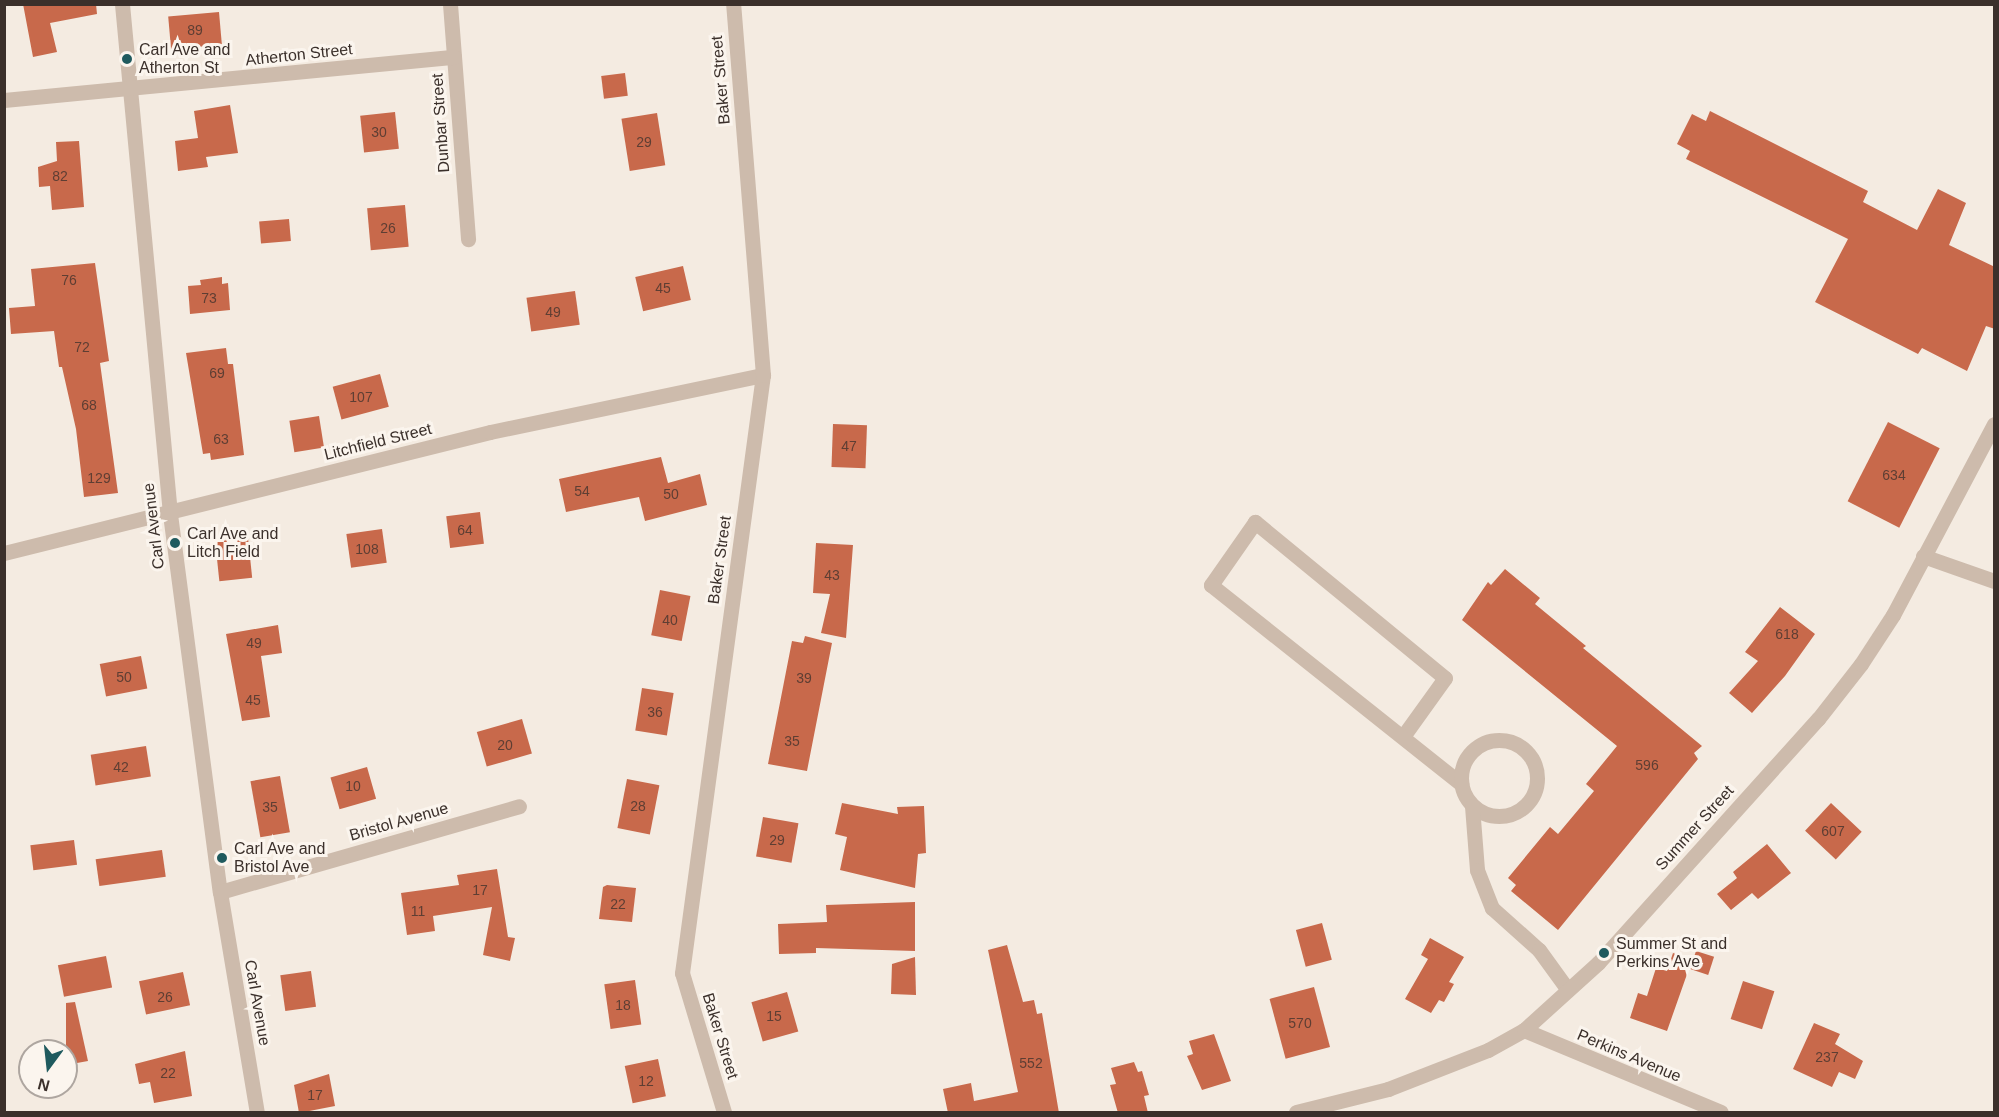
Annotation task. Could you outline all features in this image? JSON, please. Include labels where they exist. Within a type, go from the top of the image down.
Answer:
[{"type":"street","name":"Carl Avenue","points":[[122,4],[170,514],[220,892],[257,1113]]},
{"type":"street","name":"Dunbar Street","points":[[450,4],[468,238]]},
{"type":"street","name":"Baker Street","points":[[724,1113],[682,973],[763,375],[733,4]]},
{"type":"street","name":"Atherton Street","points":[[4,100],[129,90],[454,57]]},
{"type":"street","name":"Litchfield Street","points":[[4,553],[170,514],[490,432],[763,375]]},
{"type":"street","name":"Summer Street","points":[[1296,1113],[1428,1074],[1488,1050],[1524,1030],[1625,936],[1818,719],[1877,640],[1995,424]]},
{"type":"street","points":[[1404,735],[1445,678],[1255,522],[1211,585],[1404,735],[1461,784],[1472,806],[1477,870],[1492,908],[1539,950],[1568,990]]},
{"type":"street","points":[[1923,556],[1995,581]]},
{"type":"street","points":[[1461,784],[1466,759],[1484,743],[1509,741],[1530,755],[1537,779],[1535,791],[1524,807],[1508,816],[1495,816],[1472,806]]},
{"type":"street","name":"Bristol Avenue","points":[[220,892],[519,806]]},
{"type":"street","name":"Perkins Avenue","points":[[1524,1030],[1694,1107],[1721,1113]]},
{"type":"building","points":[[23,4],[96,4],[97,14],[50,23],[57,52],[33,57]]},
{"type":"building","points":[[219,12],[222,45],[171,49],[168,16]]},
{"type":"building","points":[[625,73],[628,96],[604,99],[601,76]]},
{"type":"building","points":[[230,105],[238,153],[206,157],[208,167],[178,171],[175,141],[198,138],[194,111]]},
{"type":"building","points":[[1710,111],[1868,191],[1863,202],[1917,230],[1938,189],[1966,203],[1949,245],[1995,267],[1995,329],[1986,326],[1967,371],[1922,348],[1918,354],[1815,302],[1848,239],[1686,159],[1690,151],[1677,144],[1692,114],[1706,121]]},
{"type":"building","points":[[395,112],[399,149],[364,152],[360,116]]},
{"type":"building","points":[[657,113],[665,165],[630,171],[621,119]]},
{"type":"building","points":[[79,141],[84,207],[52,210],[50,186],[39,187],[38,167],[57,161],[56,142]]},
{"type":"building","points":[[405,205],[409,247],[371,250],[367,208]]},
{"type":"building","points":[[289,219],[291,241],[261,244],[259,222]]},
{"type":"building","points":[[95,263],[109,361],[100,363],[118,493],[84,497],[76,429],[62,367],[59,367],[54,331],[11,334],[9,308],[35,306],[31,269]]},
{"type":"building","points":[[683,266],[691,300],[643,311],[635,277]]},
{"type":"building","points":[[222,277],[222,284],[228,283],[230,310],[190,314],[188,286],[201,285],[200,280]]},
{"type":"building","points":[[575,291],[580,325],[531,331],[526,298]]},
{"type":"building","points":[[226,348],[228,364],[233,364],[244,455],[211,460],[210,453],[203,454],[186,353]]},
{"type":"building","points":[[380,374],[389,407],[341,420],[333,387]]},
{"type":"building","points":[[319,416],[324,448],[294,452],[289,421]]},
{"type":"building","points":[[1888,422],[1940,448],[1899,528],[1848,501]]},
{"type":"building","points":[[833,424],[867,425],[865,468],[831,467]]},
{"type":"building","points":[[661,457],[668,483],[700,474],[707,505],[645,521],[639,497],[566,512],[559,479]]},
{"type":"building","points":[[480,512],[484,544],[450,548],[446,516]]},
{"type":"building","points":[[382,529],[387,563],[351,568],[346,534]]},
{"type":"building","points":[[248,538],[252,578],[219,581],[215,541]]},
{"type":"building","points":[[816,543],[853,545],[846,638],[821,633],[830,594],[813,593]]},
{"type":"building","points":[[1505,569],[1540,598],[1535,604],[1586,646],[1583,648],[1702,746],[1694,753],[1698,759],[1558,930],[1511,891],[1516,885],[1508,878],[1550,827],[1558,834],[1594,791],[1586,784],[1617,746],[1462,620],[1488,582],[1491,585]]},
{"type":"building","points":[[660,590],[690,596],[682,641],[651,635]]},
{"type":"building","points":[[1780,607],[1815,634],[1785,676],[1752,713],[1729,693],[1758,661],[1745,652]]},
{"type":"building","points":[[278,625],[282,653],[261,656],[270,717],[242,721],[226,634]]},
{"type":"building","points":[[805,636],[832,643],[807,771],[768,764],[792,641],[803,643]]},
{"type":"building","points":[[141,656],[147,688],[106,696],[100,664]]},
{"type":"building","points":[[642,688],[674,693],[667,735],[635,730]]},
{"type":"building","points":[[522,719],[532,754],[487,767],[477,732]]},
{"type":"building","points":[[146,746],[151,777],[96,785],[91,755]]},
{"type":"building","points":[[367,767],[376,799],[340,809],[330,777]]},
{"type":"building","points":[[280,776],[290,832],[260,837],[250,781]]},
{"type":"building","points":[[627,779],[659,785],[650,834],[617,828]]},
{"type":"building","points":[[842,803],[898,814],[897,807],[924,806],[926,853],[918,854],[915,888],[840,870],[847,837],[835,834]]},
{"type":"building","points":[[1831,803],[1862,832],[1836,859],[1805,831]]},
{"type":"building","points":[[763,817],[798,823],[792,863],[756,856]]},
{"type":"building","points":[[74,840],[77,865],[33,870],[30,845]]},
{"type":"building","points":[[1767,844],[1791,873],[1758,899],[1752,893],[1731,910],[1717,894],[1737,878],[1733,872]]},
{"type":"building","points":[[162,850],[166,877],[99,886],[96,859]]},
{"type":"building","points":[[497,869],[508,937],[515,938],[510,961],[483,955],[492,907],[433,916],[435,931],[407,935],[401,893],[459,885],[457,875]]},
{"type":"building","points":[[607,885],[636,888],[632,922],[599,919],[603,887]]},
{"type":"building","points":[[915,902],[915,951],[816,948],[816,953],[779,954],[778,924],[827,922],[826,905]]},
{"type":"building","points":[[1322,923],[1332,960],[1306,967],[1296,930]]},
{"type":"building","points":[[1430,938],[1464,957],[1449,982],[1454,984],[1444,1002],[1439,1000],[1431,1013],[1405,999],[1428,959],[1421,955]]},
{"type":"building","points":[[1007,945],[1023,1002],[1034,1000],[1037,1014],[1042,1013],[1059,1113],[948,1113],[943,1089],[971,1083],[974,1101],[1018,1092],[988,950]]},
{"type":"building","points":[[1696,951],[1714,957],[1708,975],[1690,969]]},
{"type":"building","points":[[1673,953],[1692,960],[1667,1031],[1630,1018],[1638,993],[1647,996],[1656,968],[1667,971]]},
{"type":"building","points":[[106,956],[112,987],[64,997],[58,965]]},
{"type":"building","points":[[915,957],[916,995],[891,994],[892,964]]},
{"type":"building","points":[[311,971],[316,1007],[285,1011],[280,975]]},
{"type":"building","points":[[183,972],[190,1005],[146,1015],[139,981]]},
{"type":"building","points":[[635,980],[641,1025],[611,1029],[604,984]]},
{"type":"building","points":[[1743,981],[1774,991],[1762,1029],[1731,1019]]},
{"type":"building","points":[[1314,987],[1330,1047],[1286,1059],[1270,999]]},
{"type":"building","points":[[787,992],[798,1031],[763,1042],[751,1002]]},
{"type":"building","points":[[75,1002],[88,1061],[78,1063],[78,1039],[66,1039],[66,1003]]},
{"type":"building","points":[[1814,1023],[1840,1034],[1835,1044],[1863,1061],[1855,1079],[1839,1072],[1832,1087],[1793,1069]]},
{"type":"building","points":[[1214,1034],[1231,1081],[1202,1090],[1187,1056],[1193,1054],[1189,1041]]},
{"type":"building","points":[[185,1051],[192,1096],[154,1103],[150,1082],[139,1084],[135,1064]]},
{"type":"building","points":[[658,1059],[666,1096],[633,1103],[625,1066]]},
{"type":"building","points":[[1134,1062],[1138,1072],[1142,1071],[1149,1095],[1144,1096],[1148,1113],[1118,1113],[1110,1085],[1116,1084],[1111,1068]]},
{"type":"building","points":[[329,1074],[335,1106],[299,1113],[294,1085]]},
{"type":"place","name":"Carl Ave and Atherton St","points":[[127,59]]},
{"type":"place","name":"Carl Ave and Litch Field","points":[[175,543]]},
{"type":"place","name":"Carl Ave and Bristol Ave","points":[[222,858]]},
{"type":"place","name":"Summer St and Perkins Ave","points":[[1604,953]]}]
